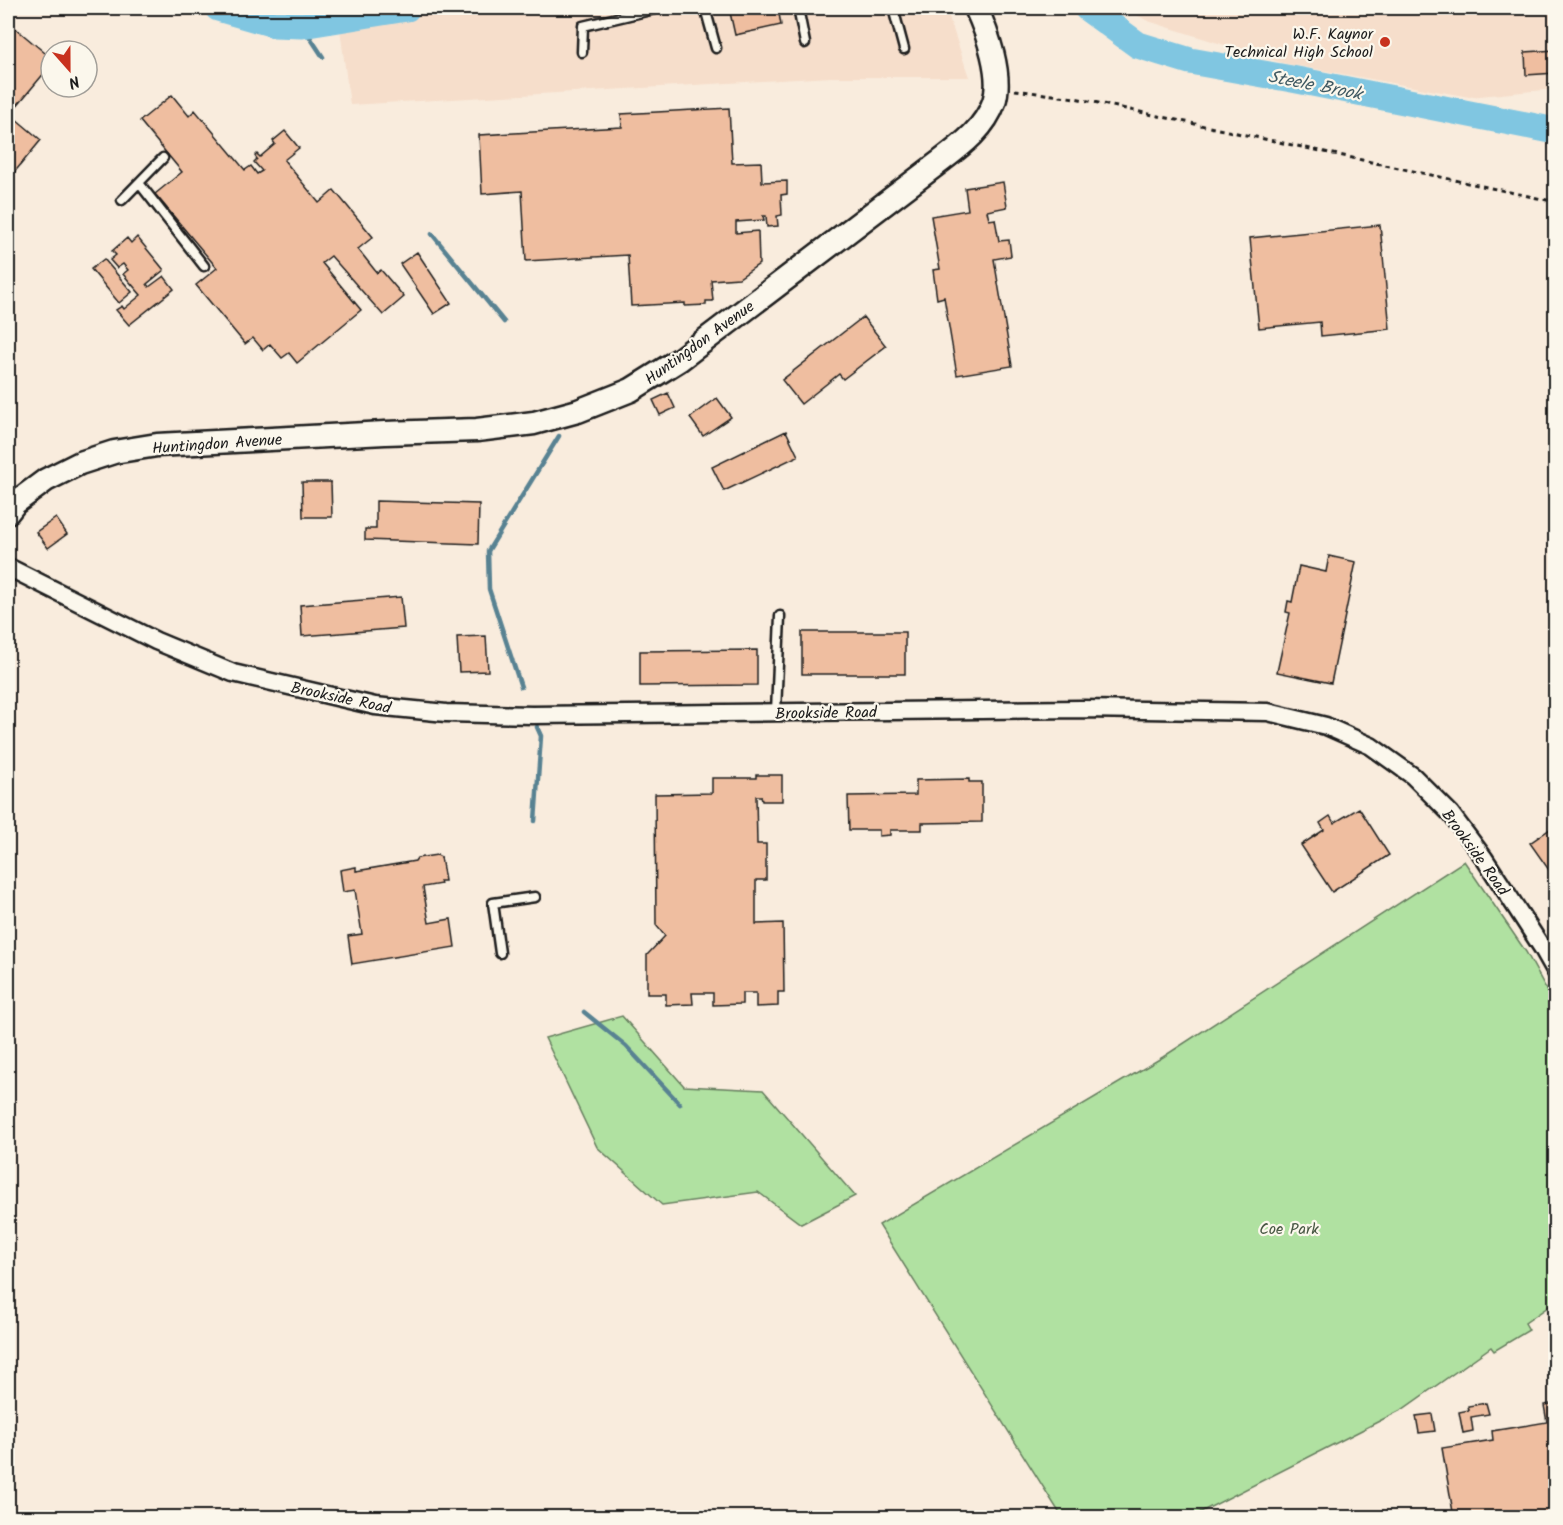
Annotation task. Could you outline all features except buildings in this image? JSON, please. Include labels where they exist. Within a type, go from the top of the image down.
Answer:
[{"type":"main road","name":"Huntingdon Avenue","points":[[8,512],[15,502],[46,480],[80,463],[114,452],[157,445],[477,430],[534,423],[578,411],[631,390],[679,360],[964,142],[982,124],[994,101],[996,73],[983,23],[976,8]]},
{"type":"street","name":"Brookside Road","points":[[8,567],[156,641],[233,673],[375,706],[446,713],[522,715],[1082,709],[1268,712],[1326,726],[1371,746],[1413,776],[1451,814],[1484,858],[1556,972]]},
{"type":"lane","points":[[582,52],[583,26],[659,8]]},
{"type":"lane","points":[[705,8],[716,48]]},
{"type":"lane","points":[[798,8],[805,43]]},
{"type":"lane","points":[[893,8],[904,49]]},
{"type":"lane","points":[[122,200],[163,158]]},
{"type":"lane","points":[[139,183],[204,266]]},
{"type":"lane","points":[[776,712],[780,616]]},
{"type":"lane","points":[[500,953],[494,903],[535,897]]},
{"type":"path","points":[[995,87],[1075,98],[1556,202]]},
{"type":"shaded area","points":[[464,8],[946,8],[969,77],[831,77],[350,105],[340,29]]},
{"type":"shaded area","name":"W.F. Kaynor Technical High School","points":[[1124,8],[1555,8],[1555,89],[1469,97],[1282,63],[1148,21]]},
{"type":"green space","name":"Coe Park","points":[[1464,861],[1526,952],[1555,1005],[1555,1302],[1525,1323],[1529,1330],[1494,1351],[1491,1347],[1403,1409],[1191,1517],[1062,1517],[879,1225],[1163,1057]]},
{"type":"green space","points":[[622,1016],[684,1086],[763,1090],[855,1196],[801,1224],[758,1192],[662,1205],[597,1147],[545,1038]]},
{"type":"waterway","name":"Steele Brook","points":[[218,8],[274,24],[302,25],[407,8]]},
{"type":"waterway","name":"Steele Brook","points":[[1087,8],[1138,45],[1190,61],[1556,131]]},
{"type":"waterway","points":[[302,25],[323,57]]},
{"type":"waterway","points":[[432,234],[504,322]]},
{"type":"waterway","points":[[521,687],[489,589],[488,551],[559,436]]},
{"type":"waterway","points":[[535,821],[541,736],[537,727]]},
{"type":"waterway","points":[[584,1012],[626,1046],[680,1104]]},
{"type":"place","name":"W.F. Kaynor Technical High School","points":[[1385,42]]}]
